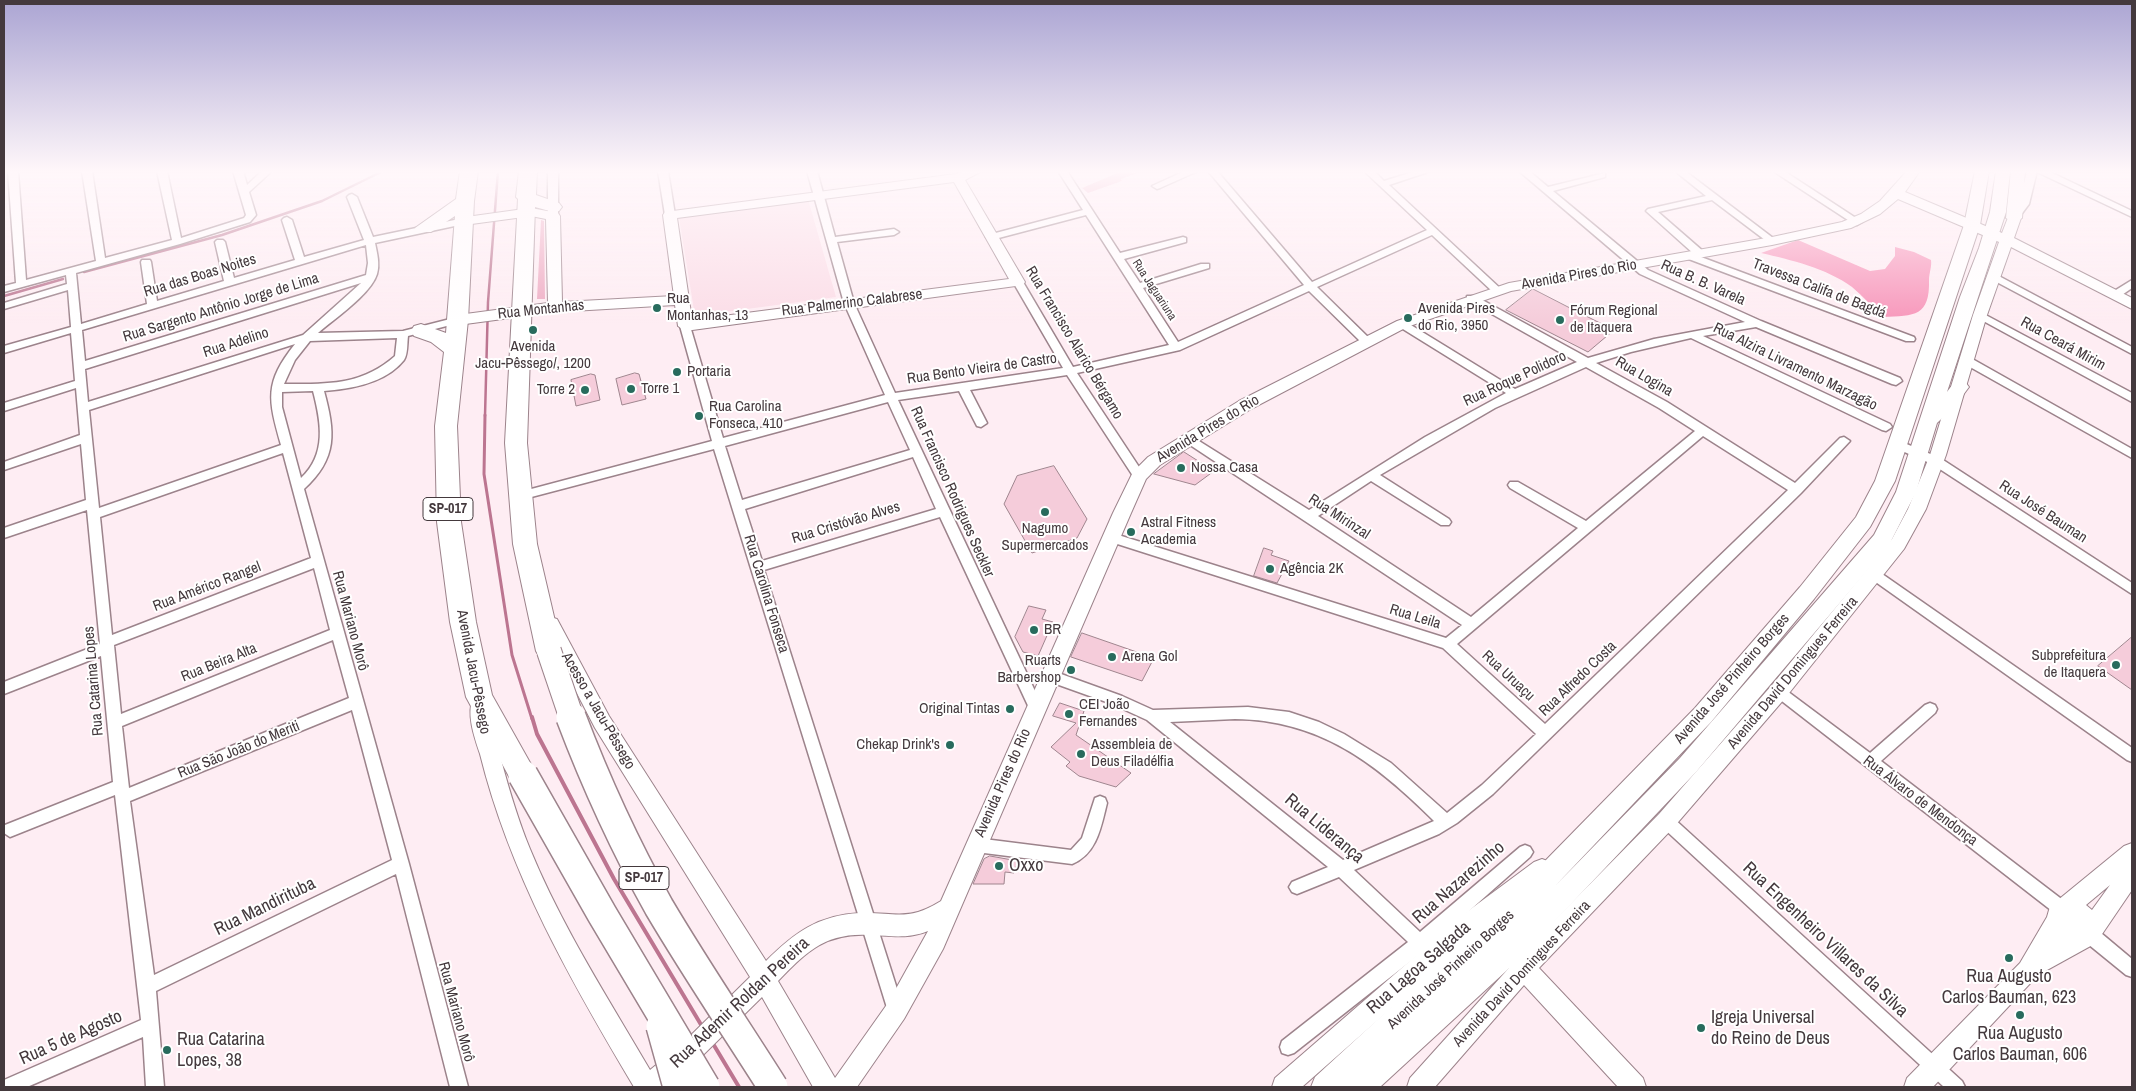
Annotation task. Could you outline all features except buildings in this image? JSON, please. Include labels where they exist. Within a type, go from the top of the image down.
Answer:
[{"type":"highway","points":[[424,228],[433,222]]},
{"type":"highway","name":"Avenida Jacu-Pêssego","points":[[469,222],[462,319],[454,350],[446,426],[449,522],[463,622],[480,697]]},
{"type":"highway","name":"SP-017","points":[[521,222],[516,311],[516,443],[525,544],[549,652],[596,779],[627,845],[664,914],[773,1087]]},
{"type":"highway","points":[[412,332],[438,337],[454,350]]},
{"type":"highway","name":"SP-017","points":[[480,697],[523,775],[705,1087]]},
{"type":"highway","points":[[658,1009],[665,1044],[678,1087]]},
{"type":"main road","name":"Avenida José Pinheiro Borges","points":[[1585,838],[1703,714],[1807,593],[1863,522],[1885,481],[1892,436],[1951,284],[1966,222]]},
{"type":"main road","name":"Avenida José Pinheiro Borges","points":[[1325,1087],[1688,765],[1882,540],[1926,457],[1928,421],[1999,237],[1998,222]]},
{"type":"main road","points":[[1928,421],[1948,403],[1960,387]]},
{"type":"main road","name":"Avenida José Pinheiro Borges","points":[[1360,1087],[1487,945]]},
{"type":"street","points":[[17,222],[21,284]]},
{"type":"street","points":[[95,222],[101,263]]},
{"type":"street","points":[[173,222],[177,242]]},
{"type":"street","points":[[4,289],[177,242],[241,222]]},
{"type":"street","points":[[289,222],[300,262]]},
{"type":"street","points":[[362,222],[370,241],[373,263],[371,277]]},
{"type":"street","name":"Rua das Boas Noites","points":[[4,350],[370,241],[458,222]]},
{"type":"street","points":[[553,222],[555,307]]},
{"type":"street","name":"Rua Carolina Fonseca","points":[[671,222],[685,326],[718,442],[759,567],[896,1011]]},
{"type":"street","name":"Rua Francisco Rodrigues Seckler","points":[[826,222],[849,303],[943,511],[1036,708]]},
{"type":"street","name":"Rua Francisco Alarico Bérgamo","points":[[983,222],[1118,449],[1139,476]]},
{"type":"street","points":[[991,237],[1050,222]]},
{"type":"street","name":"Rua Jaguariuna","points":[[1095,222],[1176,347]]},
{"type":"street","points":[[1255,222],[1310,286],[1366,340]]},
{"type":"street","points":[[1423,222],[1497,290]]},
{"type":"street","name":"Rua B. B. Varela","points":[[1584,222],[1635,265],[1652,276],[1757,323],[1896,381]]},
{"type":"street","points":[[1662,222],[1695,255]]},
{"type":"street","points":[[1746,222],[1772,241]]},
{"type":"street","name":"Avenida Pires do Rio","points":[[842,1087],[896,1011],[935,941],[1139,476],[1154,461],[1260,397],[1366,340],[1471,298],[1497,290],[1772,241],[1857,222]]},
{"type":"street","points":[[1966,222],[2132,304]]},
{"type":"street","name":"Avenida David Domingues Ferreira","points":[[1419,1087],[1524,968],[1666,821],[1778,692],[1898,544],[1917,509],[1926,457],[1960,387],[1980,315],[1994,277],[1999,237],[2011,222]]},
{"type":"street","name":"Rua Bento Vieira de Castro","points":[[520,496],[893,397],[1071,371],[1176,347],[1433,231]]},
{"type":"street","points":[[831,240],[894,232]]},
{"type":"street","points":[[1118,257],[1183,240]]},
{"type":"street","points":[[220,242],[230,283]]},
{"type":"street","name":"Travessa Califa de Bagdá","points":[[1695,255],[1910,339]]},
{"type":"street","points":[[146,262],[152,306]]},
{"type":"street","points":[[1137,287],[1205,266]]},
{"type":"street","name":"Rua Catarina Lopes","points":[[70,271],[92,509],[108,645],[114,722],[147,987],[155,1087]]},
{"type":"street","name":"Rua Mariano Morô","points":[[371,277],[285,363],[276,388],[276,407],[355,702],[401,864],[459,1087]]},
{"type":"street","name":"Rua Sargento Antônio Jorge de Lima","points":[[79,367],[371,277]]},
{"type":"street","points":[[1994,277],[2132,351]]},
{"type":"street","name":"Rua Palmerino Calabrese","points":[[685,326],[1018,282]]},
{"type":"street","points":[[2115,295],[2132,283]]},
{"type":"street","points":[[4,306],[71,286]]},
{"type":"street","name":"Rua Logina","points":[[1471,298],[1588,362],[1703,430],[1797,490]]},
{"type":"street","name":"Rua Montanhas","points":[[412,332],[462,319],[516,311],[682,300]]},
{"type":"street","name":"Rua Ceará Mirim","points":[[1980,315],[2132,398]]},
{"type":"street","name":"Rua Roque Polidoro","points":[[1309,516],[1442,431],[1554,375],[1588,362],[1691,334],[1757,323]]},
{"type":"street","points":[[1402,324],[1516,394]]},
{"type":"street","points":[[276,388],[353,385],[379,374],[400,358],[412,332]]},
{"type":"street","name":"Rua Adelino","points":[[83,408],[309,337],[412,332]]},
{"type":"street","name":"Rua Alzira Livramento Marzagão","points":[[1691,334],[1892,436],[1926,457]]},
{"type":"street","points":[[1967,360],[2132,454]]},
{"type":"street","points":[[4,407],[80,382]]},
{"type":"street","points":[[298,488],[313,474],[326,449],[328,437],[317,387]]},
{"type":"street","points":[[963,387],[981,423]]},
{"type":"street","name":"Rua Leila","points":[[1112,538],[1448,644],[1703,430]]},
{"type":"street","points":[[4,466],[86,438]]},
{"type":"street","name":"Rua Mirinzal","points":[[1187,440],[1309,516],[1472,625]]},
{"type":"street","name":"Rua Alfredo Costa","points":[[1296,887],[1446,822],[1493,782],[1545,733],[1797,490],[1844,441]]},
{"type":"street","points":[[4,533],[92,509],[287,447]]},
{"type":"street","points":[[739,506],[916,452]]},
{"type":"street","name":"Rua José Bauman","points":[[1926,457],[2132,589]]},
{"type":"street","points":[[1371,475],[1445,522]]},
{"type":"street","points":[[1514,485],[1587,527]]},
{"type":"street","name":"Rua Cristóvão Alves","points":[[759,567],[943,511]]},
{"type":"street","name":"Rua Américo Rangel","points":[[4,688],[318,561]]},
{"type":"street","points":[[1875,574],[2132,756]]},
{"type":"street","name":"Acesso a Jacu-Pêssego","points":[[536,595],[575,675],[602,722],[667,822],[763,977],[826,1087]]},
{"type":"street","name":"Rua Beira Alta","points":[[114,722],[337,633]]},
{"type":"street","name":"Rua Uruaçu","points":[[1448,644],[1545,733]]},
{"type":"street","name":"Rua Liderança","points":[[1050,676],[1117,700],[1152,716],[1341,868],[1420,943]]},
{"type":"street","name":"Rua Álvaro de Mendonça","points":[[1778,692],[2062,912]]},
{"type":"street","name":"Avenida Jacu-Pêssego","points":[[480,697],[481,718],[497,785],[523,856],[547,908],[583,976],[648,1087]]},
{"type":"street","name":"Rua São João do Meriti","points":[[10,830],[122,791],[355,702]]},
{"type":"street","points":[[1870,762],[1930,709]]},
{"type":"street","points":[[1152,716],[1261,714],[1302,721],[1338,737],[1402,780],[1446,822]]},
{"type":"street","points":[[976,845],[1072,857],[1078,856],[1085,846],[1100,803]]},
{"type":"street","name":"Rua Engenheiro Villares da Silva","points":[[1666,821],[1956,1087]]},
{"type":"street","name":"Rua Lagoa Salgada","points":[[1284,1087],[1487,945],[1585,838]]},
{"type":"street","name":"Rua Nazarezinho","points":[[1420,943],[1526,852]]},
{"type":"street","points":[[1916,1087],[2031,967],[2062,912],[2132,853]]},
{"type":"street","name":"Rua Mandirituba","points":[[147,987],[401,864]]},
{"type":"street","points":[[2031,967],[2089,934],[2132,872]]},
{"type":"street","name":"Rua Ademir Roldan Pereira","points":[[648,1087],[709,1033],[763,977],[800,943],[816,933],[834,927],[870,924],[907,926],[935,917],[950,908]]},
{"type":"street","points":[[2062,912],[2063,928],[2072,934],[2089,934],[2132,969]]},
{"type":"street","points":[[1288,1047],[1420,943]]},
{"type":"street","points":[[1487,945],[1524,968],[1634,1087]]},
{"type":"street","name":"Rua 5 de Agosto","points":[[8,1087],[150,1025]]},
{"type":"shaded area","points":[[541,222],[544,222],[545,299],[537,299]]},
{"type":"shaded area","points":[[680,222],[815,222],[836,297],[695,316]]},
{"type":"shaded area","points":[[1798,240],[1870,271],[1885,269],[1895,256],[1895,247],[1914,252],[1931,260],[1927,301],[1918,312],[1904,316],[1883,317],[1860,294],[1842,280],[1796,262],[1761,253]]},
{"type":"waterway","points":[[84,272],[222,235],[260,222]]},
{"type":"waterway","points":[[485,416],[488,302],[494,222]]},
{"type":"waterway","points":[[4,296],[63,279]]},
{"type":"waterway","points":[[485,415],[484,474],[512,655],[532,719]]},
{"type":"waterway","points":[[532,717],[537,734],[614,879],[703,1028]]},
{"type":"waterway","points":[[712,1042],[739,1087]]},
{"type":"place","name":"Rua Montanhas, 13","points":[[657,308]]},
{"type":"place","name":"Avenida Pires do Rio, 3950","points":[[1408,318]]},
{"type":"place","name":"Fórum Regional de Itaquera","points":[[1560,320]]},
{"type":"place","name":"Avenida Jacu-Pêssego/, 1200","points":[[533,330]]},
{"type":"place","name":"Portaria","points":[[677,372]]},
{"type":"place","name":"Torre 1","points":[[631,389]]},
{"type":"place","name":"Torre 2","points":[[585,390]]},
{"type":"place","name":"Rua Carolina Fonseca, 410","points":[[699,416]]},
{"type":"place","name":"Nossa Casa","points":[[1181,468]]},
{"type":"place","name":"Nagumo Supermercados","points":[[1045,512]]},
{"type":"place","name":"Astral Fitness Academia","points":[[1131,532]]},
{"type":"place","name":"Agência 2K","points":[[1270,569]]},
{"type":"place","name":"BR","points":[[1034,630]]},
{"type":"place","name":"Arena Gol","points":[[1112,657]]},
{"type":"place","name":"Subprefeitura de Itaquera","points":[[2116,665]]},
{"type":"place","name":"Ruarts Barbershop","points":[[1071,670]]},
{"type":"place","name":"Original Tintas","points":[[1010,709]]},
{"type":"place","name":"CEI João Fernandes","points":[[1069,714]]},
{"type":"place","name":"Chekap Drink's","points":[[950,745]]},
{"type":"place","name":"Assembleia de Deus Filadélfia","points":[[1081,754]]},
{"type":"place","name":"Oxxo","points":[[999,866]]},
{"type":"place","name":"Rua Augusto Carlos Bauman, 623","points":[[2009,958]]},
{"type":"place","name":"Rua Augusto Carlos Bauman, 606","points":[[2020,1015]]},
{"type":"place","name":"Igreja Universal do Reino de Deus","points":[[1701,1028]]},
{"type":"place","name":"Rua Catarina Lopes, 38","points":[[167,1050]]}]
